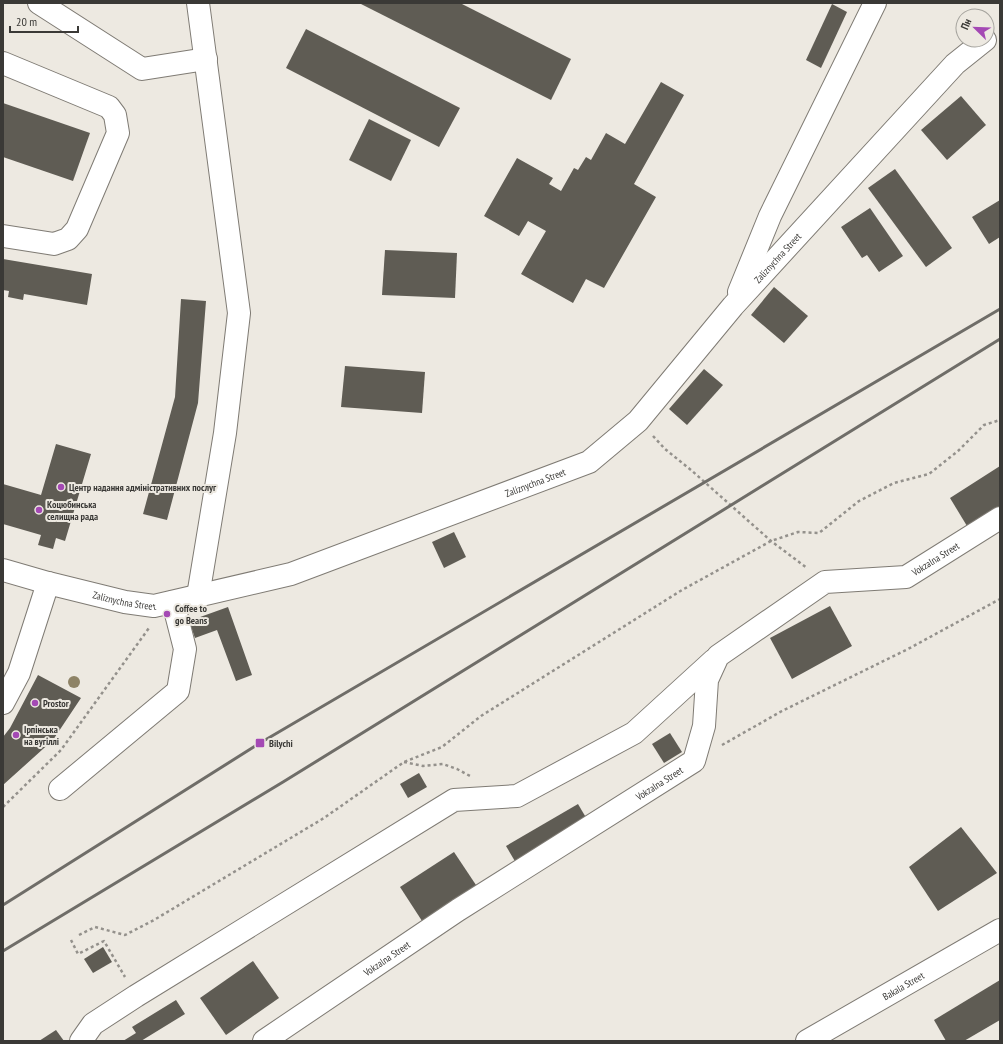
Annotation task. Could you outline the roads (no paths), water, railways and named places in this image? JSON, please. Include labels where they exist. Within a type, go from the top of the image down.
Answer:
[{"type":"street","points":[[38,3],[142,70],[206,59]]},
{"type":"street","points":[[198,3],[239,313],[225,433],[198,596]]},
{"type":"street","points":[[733,306],[770,216],[875,3]]},
{"type":"street","name":"Zaliznychna Street","points":[[3,570],[125,602],[154,606],[291,574],[589,462],[638,421],[733,306],[955,64],[975,48]]},
{"type":"street","points":[[3,63],[109,107],[115,116],[118,133],[77,229],[68,239],[54,244],[3,236]]},
{"type":"street","name":"Vokzalna Street","points":[[264,1041],[458,910],[694,761],[704,726],[707,680],[718,656],[825,582],[906,577],[1000,518]]},
{"type":"street","points":[[3,703],[19,673],[48,583]]},
{"type":"street","points":[[60,789],[178,691],[185,649],[168,603]]},
{"type":"street","points":[[81,1041],[94,1024],[136,996],[454,800],[516,796],[634,733],[718,656]]},
{"type":"street","name":"Bakala Street","points":[[807,1041],[1000,930]]},
{"type":"railway","points":[[3,905],[260,743],[1000,309]]},
{"type":"railway","points":[[3,951],[283,782],[1000,339]]},
{"type":"place","name":"Центр надання адміністративних послуг","points":[[61,487]]},
{"type":"place","name":"Коцюбинська селищна рада","points":[[39,510]]},
{"type":"place","name":"Coffee to go Beans","points":[[167,614]]},
{"type":"place","name":"Prostor","points":[[35,703]]},
{"type":"place","name":"Ірпінська на вугіллі","points":[[16,735]]},
{"type":"place","name":"Bilychi","points":[[260,743]]}]
